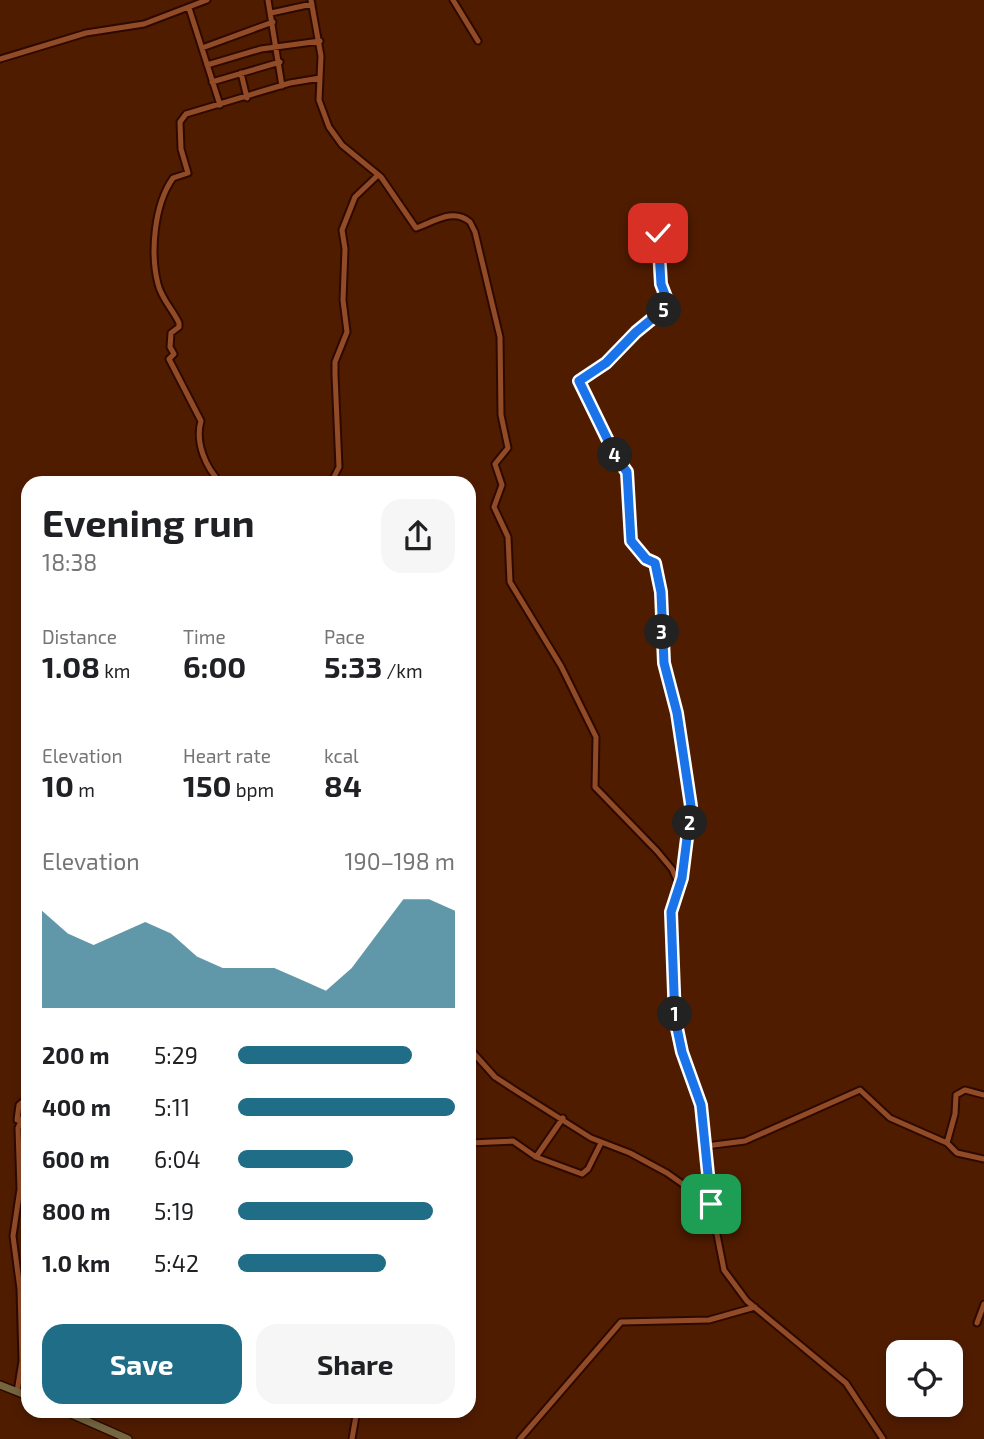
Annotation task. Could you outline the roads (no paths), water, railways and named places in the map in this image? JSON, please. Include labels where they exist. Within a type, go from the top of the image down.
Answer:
[{"type":"street","points":[[0,59],[86,33],[145,24],[207,0]]},
{"type":"street","points":[[268,0],[278,45],[282,86]]},
{"type":"street","points":[[453,0],[478,41]]},
{"type":"street","points":[[271,13],[312,2],[320,41],[319,100],[335,137],[378,175],[416,228],[429,222],[458,216],[470,222],[475,232],[500,337],[501,415],[508,448],[495,464],[502,485],[494,506],[508,537],[510,582],[561,666],[592,727],[598,747],[593,776],[595,787],[657,851],[675,874],[680,888]]},
{"type":"street","points":[[188,8],[220,105]]},
{"type":"street","points":[[202,48],[273,22]]},
{"type":"street","points":[[207,65],[278,45],[320,41]]},
{"type":"street","points":[[212,82],[280,62]]},
{"type":"street","points":[[241,73],[247,98]]},
{"type":"street","points":[[214,476],[204,457],[198,430],[201,421],[170,362],[174,354],[170,347],[170,333],[177,330],[179,323],[157,284],[156,228],[162,199],[184,161],[181,149],[181,118],[282,86],[320,78]]},
{"type":"street","points":[[334,476],[339,467],[335,362],[347,332],[343,300],[345,249],[342,230],[355,197],[378,175]]},
{"type":"street","points":[[657,214],[661,284],[669,305],[636,332],[606,363],[579,381],[616,457],[627,472],[631,541],[646,559],[655,563],[660,582],[663,653],[677,713],[691,806],[680,888],[671,912],[675,1019],[682,1052],[701,1105],[711,1204],[724,1270],[738,1291],[755,1307],[846,1383],[883,1439]]},
{"type":"street","points":[[476,1055],[504,1083],[601,1143],[630,1153],[667,1173],[711,1204]]},
{"type":"street","points":[[706,1146],[745,1141],[860,1090],[890,1118],[947,1143],[957,1153],[984,1159]]},
{"type":"street","points":[[947,1143],[956,1114],[956,1095],[965,1090],[984,1095]]},
{"type":"street","points":[[21,1104],[17,1108],[20,1189],[13,1236],[20,1289],[21,1326]]},
{"type":"street","points":[[536,1157],[563,1118]]},
{"type":"street","points":[[18,1128],[21,1121]]},
{"type":"street","points":[[476,1143],[513,1141],[536,1157],[582,1174],[588,1169],[601,1143]]},
{"type":"street","points":[[977,1323],[984,1304]]},
{"type":"street","points":[[520,1439],[621,1322],[709,1320],[755,1307]]},
{"type":"street","points":[[17,1392],[21,1368]]},
{"type":"street","points":[[0,1385],[21,1393]]},
{"type":"street","points":[[80,1418],[128,1439]]},
{"type":"street","points":[[352,1439],[356,1418]]}]
